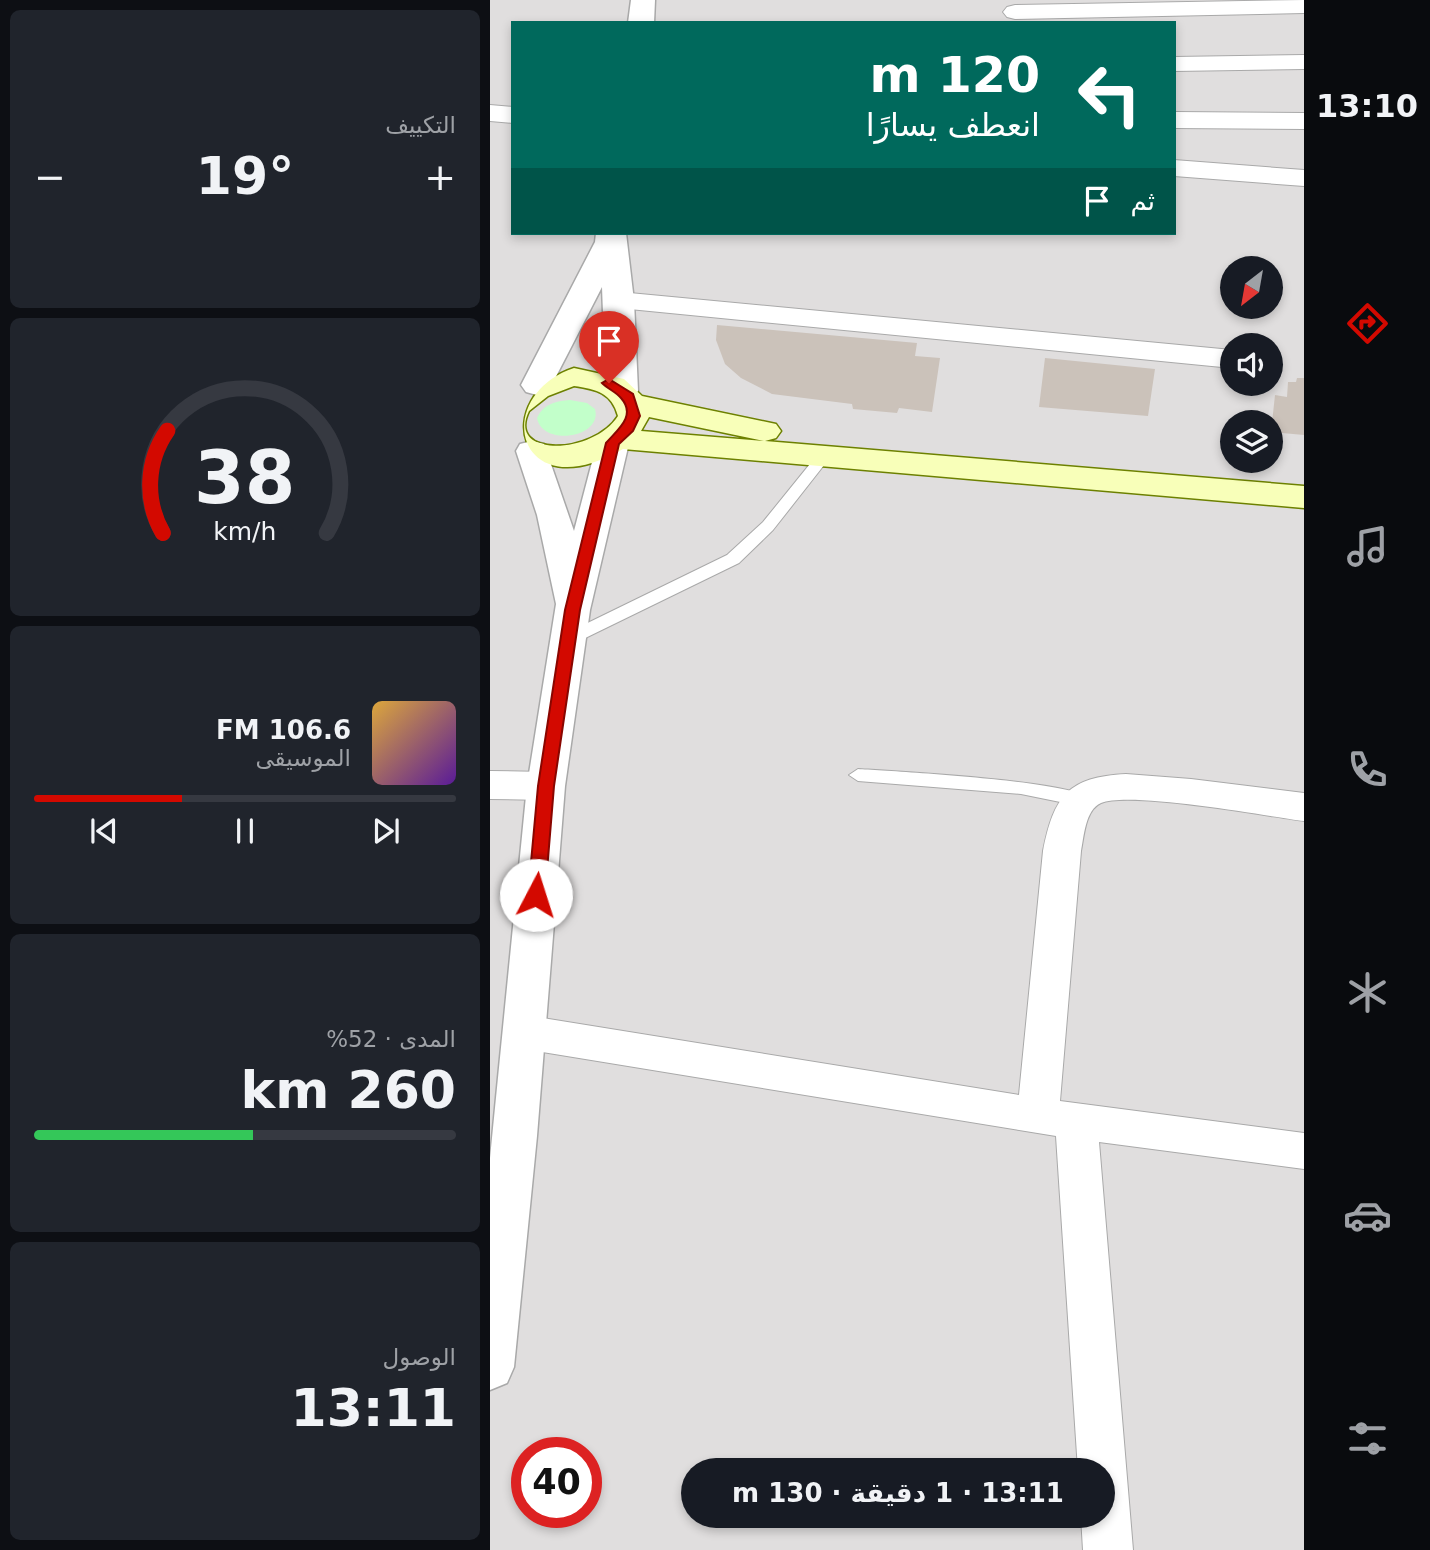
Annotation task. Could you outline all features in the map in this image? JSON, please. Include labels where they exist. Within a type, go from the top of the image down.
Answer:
[{"type":"main road","points":[[490,390],[532,387],[574,377],[609,383],[627,398],[919,461]]},
{"type":"main road","points":[[532,387],[507,409],[504,420],[512,443],[565,456],[599,450],[616,441],[634,416],[627,398]]},
{"type":"main road","points":[[616,441],[823,457],[919,461],[1304,497]]},
{"type":"street","points":[[641,21],[643,0]]},
{"type":"street","points":[[1016,11],[1304,6]]},
{"type":"street","points":[[1176,64],[1304,62]]},
{"type":"street","points":[[490,113],[511,116]]},
{"type":"street","points":[[1176,120],[1304,121]]},
{"type":"street","points":[[1176,168],[1304,178]]},
{"type":"street","points":[[611,237],[627,398]]},
{"type":"street","points":[[532,387],[611,237]]},
{"type":"street","points":[[619,301],[1220,358]]},
{"type":"street","points":[[490,1367],[503,1134],[524,1032],[546,786],[571,624],[616,441]]},
{"type":"street","points":[[512,443],[554,515],[571,624]]},
{"type":"street","points":[[490,785],[546,786]]},
{"type":"street","points":[[1100,1458],[1057,1118],[1062,851],[1069,821],[1080,799],[1097,789],[1146,789],[1304,807]]},
{"type":"street","points":[[524,1032],[1057,1118],[1304,1151]]},
{"type":"street","points":[[1106,1528],[1108,1550]]},
{"type":"lane","points":[[571,624],[733,559],[768,526],[823,457]]},
{"type":"lane","points":[[858,775],[1021,788],[1080,799]]},
{"type":"shaded area","points":[[490,0],[1304,0],[1304,1550],[490,1550]]},
{"type":"green space","points":[[570,400],[587,403],[595,409],[595,419],[590,427],[571,435],[560,436],[541,427],[537,418],[546,406]]},
{"type":"building","points":[[717,325],[917,343],[915,356],[940,358],[932,412],[899,408],[897,413],[853,409],[852,404],[772,394],[741,378],[725,364],[716,340]]},
{"type":"building","points":[[1045,358],[1155,369],[1148,416],[1039,407]]},
{"type":"building","points":[[1297,378],[1304,378],[1304,435],[1283,433],[1283,410],[1273,410],[1275,396],[1287,397],[1288,382],[1296,382]]},
{"type":"route","points":[[536,895],[546,786],[572,610],[613,443],[629,428],[634,416],[628,397],[609,383]]}]
